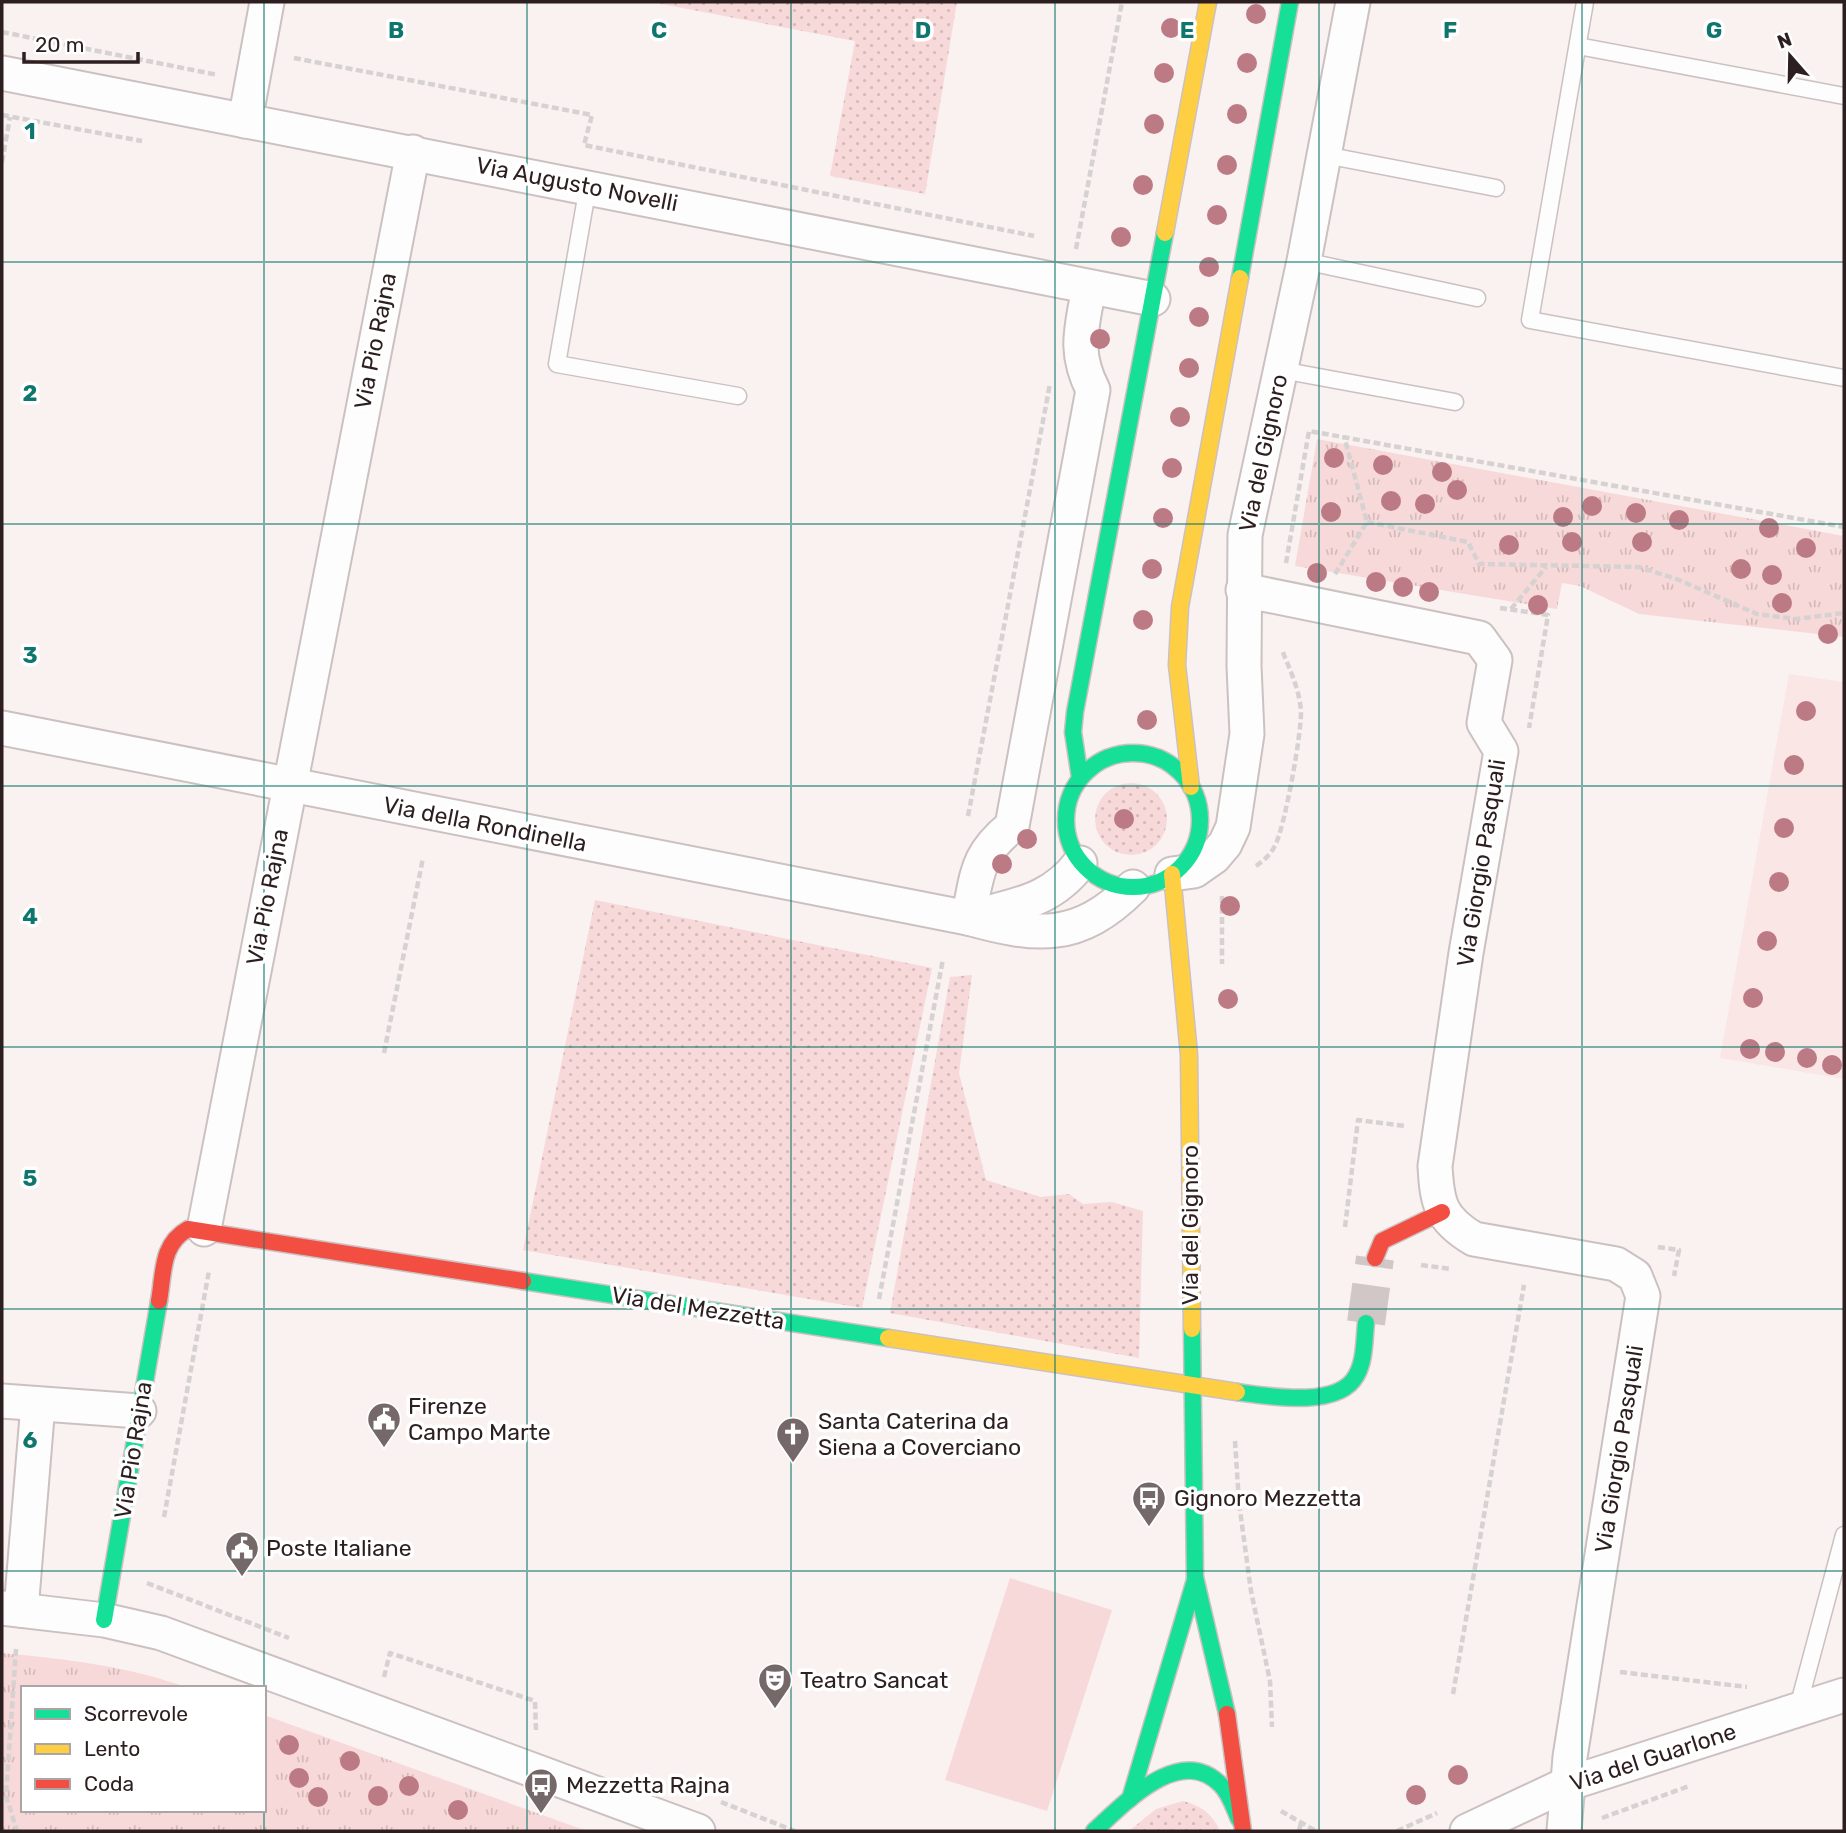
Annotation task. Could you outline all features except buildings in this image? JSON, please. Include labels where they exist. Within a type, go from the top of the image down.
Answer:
[{"type":"main road","points":[[1080,778],[1073,732],[1075,712],[1208,2]]},
{"type":"main road","points":[[1172,874],[1188,858],[1198,837],[1200,813],[1191,787],[1179,692],[1180,607],[1290,2]]},
{"type":"main road","points":[[1133,887],[1109,883],[1080,863],[1071,849],[1065,818],[1070,795],[1080,778],[1104,759],[1136,752],[1165,761],[1177,769],[1191,787]]},
{"type":"main road","name":"Via del Gignoro","points":[[1133,887],[1155,883],[1172,874],[1189,1055],[1195,1577],[1231,1732],[1243,1831]]},
{"type":"main road","points":[[1376,1258],[1382,1241],[1442,1212]]},
{"type":"main road","name":"Via Pio Rajna","points":[[104,1620],[169,1245],[182,1231],[208,1244]]},
{"type":"main road","name":"Via del Mezzetta","points":[[208,1244],[872,1335],[1192,1385]]},
{"type":"main road","points":[[1192,1385],[1312,1399],[1334,1394],[1353,1381],[1360,1368],[1366,1323]]},
{"type":"main road","name":"Via del Gignoro","points":[[1130,1799],[1161,1703],[1195,1577]]},
{"type":"main road","name":"Via del Gignoro","points":[[1094,1831],[1151,1781],[1167,1775],[1193,1771],[1210,1776],[1228,1795],[1243,1831]]},
{"type":"street","points":[[245,121],[267,2]]},
{"type":"street","name":"Via del Gignoro","points":[[1172,874],[1194,871],[1214,857],[1225,844],[1233,827],[1247,734],[1243,590],[1245,535],[1304,261],[1353,2]]},
{"type":"street","name":"Via Augusto Novelli","points":[[2,74],[588,186],[1153,299]]},
{"type":"street","name":"Via Pio Rajna","points":[[208,1244],[289,786],[413,152]]},
{"type":"street","points":[[968,918],[982,856],[992,842],[1012,826],[1093,390],[1082,369],[1079,346],[1080,285]]},
{"type":"street","name":"Via Giorgio Pasquali","points":[[1243,590],[1479,638],[1495,660],[1483,723],[1501,751],[1466,953],[1435,1166],[1436,1190],[1442,1212],[1455,1228],[1474,1239],[1616,1264],[1634,1276],[1643,1296],[1567,1784],[1564,1831]]},
{"type":"street","name":"Via della Rondinella","points":[[2,728],[968,918],[1014,931],[1059,932],[1081,925],[1106,911],[1133,887]]},
{"type":"street","name":"Via della Rondinella","points":[[968,918],[1042,897],[1066,880],[1080,863]]},
{"type":"street","points":[[2,1401],[139,1410]]},
{"type":"street","points":[[38,1404],[11,1609],[104,1620],[161,1633],[698,1831]]},
{"type":"street","name":"Via del Guarlone","points":[[1467,1831],[1567,1784],[1844,1695]]},
{"type":"lane","points":[[1585,2],[1530,320],[1844,378]]},
{"type":"lane","points":[[1578,46],[1844,96]]},
{"type":"lane","points":[[1325,155],[1496,188]]},
{"type":"lane","points":[[588,186],[557,364],[738,396]]},
{"type":"lane","points":[[1304,261],[1477,298]]},
{"type":"lane","points":[[1281,370],[1455,402]]},
{"type":"lane","points":[[1797,1711],[1844,1535]]},
{"type":"path","points":[[1080,285],[1122,2]]},
{"type":"path","points":[[2,32],[218,75]]},
{"type":"path","points":[[293,46],[290,57],[592,115],[584,145],[1035,236]]},
{"type":"path","points":[[2,162],[10,117]]},
{"type":"path","points":[[968,817],[1053,372]]},
{"type":"path","points":[[1284,573],[1309,430],[1844,527]]},
{"type":"path","points":[[1331,580],[1367,522],[1344,436]]},
{"type":"path","points":[[1367,522],[1468,542],[1479,564],[1639,567],[1757,614],[1796,619],[1844,613]]},
{"type":"path","points":[[1511,610],[1546,567]]},
{"type":"path","points":[[1498,607],[1548,615],[1527,739]]},
{"type":"path","points":[[1248,872],[1266,859],[1277,842],[1301,714],[1294,681],[1279,643]]},
{"type":"path","points":[[384,1053],[423,858]]},
{"type":"path","points":[[1222,892],[1222,971]]},
{"type":"path","points":[[872,1335],[943,959]]},
{"type":"path","points":[[162,1529],[208,1244]]},
{"type":"path","points":[[1652,1246],[1679,1250],[1674,1278]]},
{"type":"path","points":[[1452,1694],[1524,1280]]},
{"type":"path","points":[[1235,1434],[1239,1503],[1251,1591],[1270,1681],[1272,1731]]},
{"type":"path","points":[[139,1582],[174,1591],[297,1642]]},
{"type":"path","points":[[16,1648],[6,1796],[17,1831]]},
{"type":"path","points":[[371,1672],[383,1678],[390,1653],[535,1701],[535,1730],[548,1735]]},
{"type":"path","points":[[1615,1672],[1760,1688]]},
{"type":"path","points":[[717,1801],[795,1831]]},
{"type":"path","points":[[1276,1806],[1284,1815],[1316,1831]]},
{"type":"path","points":[[1299,1831],[1301,1823]]},
{"type":"shaded area","points":[[1789,674],[1844,682],[1844,1079],[1720,1058]]},
{"type":"green space","points":[[651,2],[957,2],[925,194],[830,176],[855,41]]},
{"type":"green space","points":[[1317,439],[1844,536],[1844,637],[1639,614],[1580,586],[1562,583],[1557,609],[1295,566]]},
{"type":"green space","points":[[1138,783],[1157,793],[1165,805],[1165,833],[1157,845],[1145,853],[1124,855],[1105,845],[1097,833],[1095,812],[1105,793],[1117,785]]},
{"type":"green space","points":[[595,900],[932,968],[862,1308],[523,1250]]},
{"type":"green space","points":[[972,975],[959,1073],[986,1180],[1041,1197],[1069,1194],[1083,1204],[1112,1202],[1143,1211],[1139,1358],[890,1313],[950,977]]},
{"type":"green space","points":[[1010,1578],[1112,1610],[1047,1811],[945,1780]]},
{"type":"green space","points":[[2,1653],[119,1669],[183,1686],[21,1686],[21,1812],[266,1812],[266,1716],[587,1831],[2,1831]]},
{"type":"green space","points":[[1183,1801],[1206,1812],[1220,1831],[1129,1831],[1156,1809]]},
{"type":"tunnel","points":[[1366,1323],[1375,1258]]},
{"type":"traffic: fast","points":[[1240,278],[1290,2]]},
{"type":"traffic: fast","points":[[1080,778],[1073,732],[1075,712],[1165,233]]},
{"type":"traffic: fast","points":[[1133,753],[1159,758],[1181,772],[1195,794],[1200,820],[1195,846],[1181,868],[1159,882],[1133,887],[1107,882],[1085,868],[1071,846],[1066,820],[1071,794],[1085,772],[1107,758],[1133,753]]},
{"type":"traffic: fast","points":[[523,1281],[888,1338]]},
{"type":"traffic: fast","points":[[104,1620],[159,1301]]},
{"type":"traffic: fast","points":[[1237,1392],[1301,1398],[1334,1393],[1347,1386],[1356,1376],[1364,1351],[1366,1323]]},
{"type":"traffic: fast","points":[[1192,1329],[1195,1577],[1227,1714]]},
{"type":"traffic: fast","points":[[1130,1799],[1195,1580]]},
{"type":"traffic: fast","points":[[1094,1831],[1121,1806],[1154,1782],[1171,1774],[1188,1771],[1205,1774],[1221,1785],[1239,1819]]},
{"type":"traffic: slow","points":[[1165,233],[1208,2]]},
{"type":"traffic: slow","points":[[1191,787],[1177,665],[1180,607],[1240,278]]},
{"type":"traffic: slow","points":[[1172,874],[1189,1055],[1192,1329]]},
{"type":"traffic: slow","points":[[888,1338],[1237,1392]]},
{"type":"traffic: jam","points":[[1375,1258],[1382,1241],[1442,1212]]},
{"type":"traffic: jam","points":[[159,1301],[168,1251],[179,1235],[188,1229],[523,1281]]},
{"type":"traffic: jam","points":[[1227,1714],[1243,1831]]},
{"type":"place","name":"Firenze Campo Marte","points":[[384,1449]]},
{"type":"place","name":"Santa Caterina da Siena a Coverciano","points":[[793,1464]]},
{"type":"place","name":"Gignoro Mezzetta","points":[[1149,1528]]},
{"type":"place","name":"Poste Italiane","points":[[242,1578]]},
{"type":"place","name":"Teatro Sancat","points":[[775,1710]]},
{"type":"place","name":"Mezzetta Rajna","points":[[541,1815]]}]
